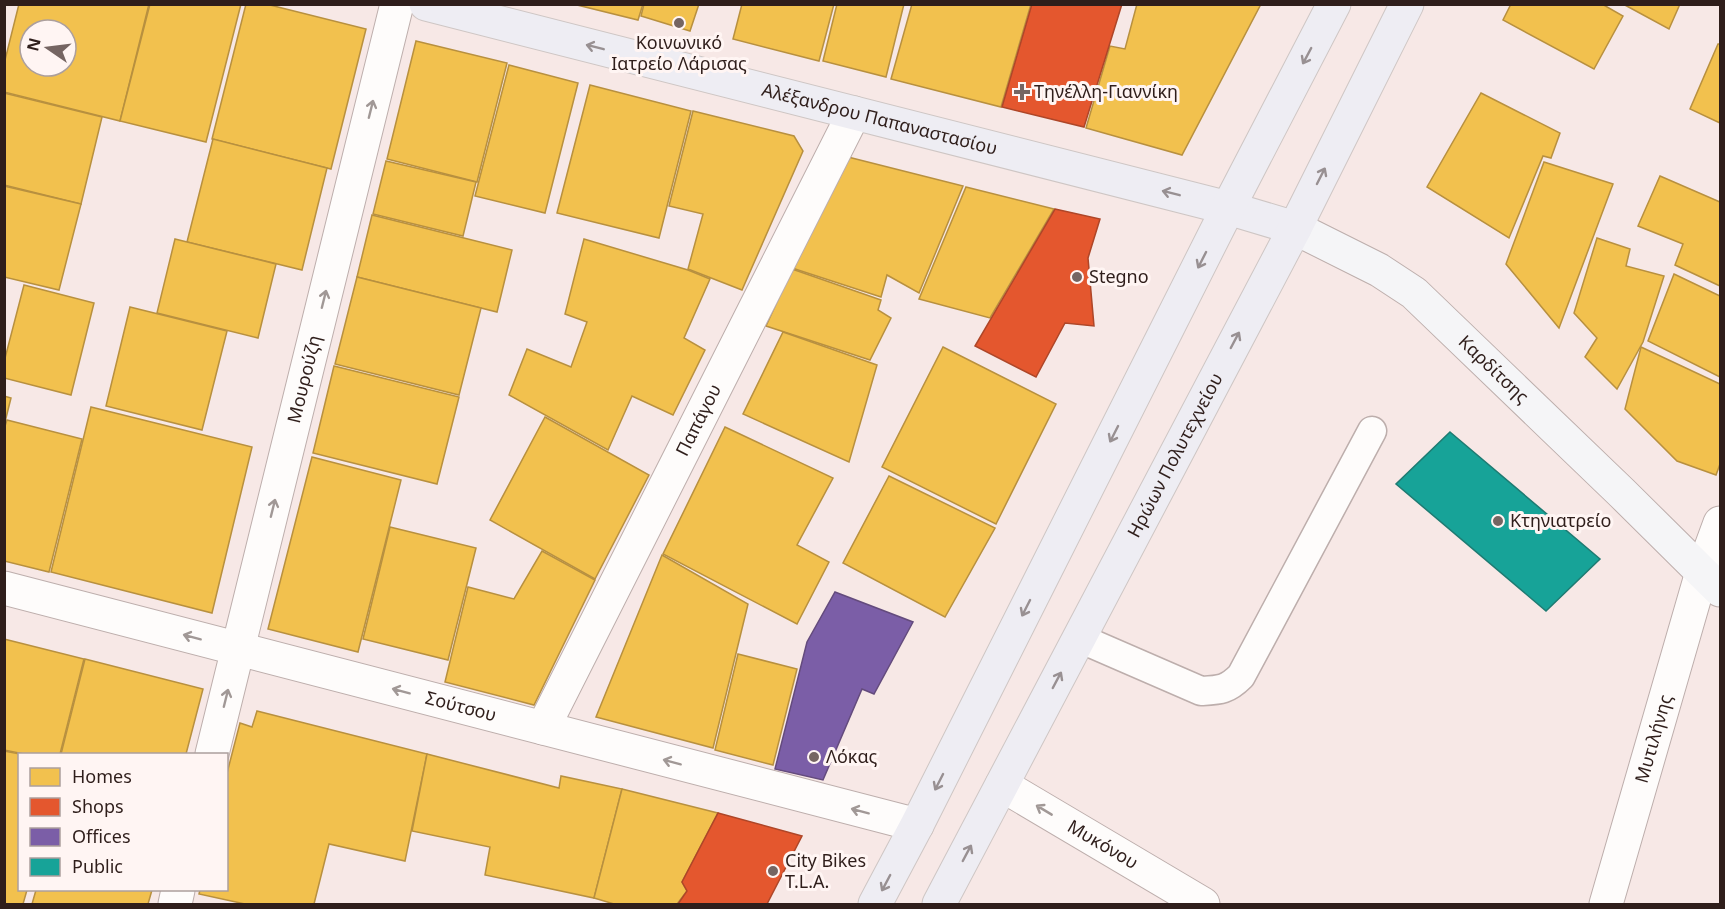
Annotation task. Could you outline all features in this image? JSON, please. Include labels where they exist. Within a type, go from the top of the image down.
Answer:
[{"type":"main road","name":"Αλέξανδρου Παπαναστασίου","points":[[426,4],[1228,208]]},
{"type":"main road","points":[[875,904],[1334,4]]},
{"type":"main road","name":"Ηρώων Πολυτεχνείου","points":[[939,904],[1295,228],[1407,4]]},
{"type":"main road","name":"Καρδίτσης","points":[[1228,208],[1295,228],[1379,270],[1414,293],[1711,581]]},
{"type":"street","name":"Μουρούζη","points":[[212,753],[397,4]]},
{"type":"street","name":"Παπάγου","points":[[543,728],[854,113]]},
{"type":"street","name":"Μυτιλήνης","points":[[1606,904],[1711,581],[1720,523]]},
{"type":"street","name":"Σούτσου","points":[[4,588],[917,825]]},
{"type":"street","name":"Μυκόνου","points":[[1002,784],[1203,904]]},
{"type":"lane","points":[[1079,638],[1201,691],[1230,687],[1241,676],[1372,432]]},
{"type":"building: Homes","points":[[19,4],[149,4],[120,121],[4,92],[4,64]]},
{"type":"building: Homes","points":[[150,4],[241,4],[206,142],[120,121]]},
{"type":"building: Homes","points":[[246,4],[266,4],[366,29],[331,169],[212,139]]},
{"type":"building: Homes","points":[[573,4],[643,4],[638,20]]},
{"type":"building: Homes","name":"Κοινωνικό Ιατρείο Λάρισας","points":[[644,4],[699,4],[690,31],[641,16]]},
{"type":"building: Homes","points":[[742,4],[834,4],[819,61],[733,39]]},
{"type":"building: Homes","points":[[837,4],[904,4],[886,77],[823,61]]},
{"type":"building: Homes","points":[[912,4],[1031,4],[1001,107],[891,79]]},
{"type":"building: Homes","points":[[1137,4],[1261,4],[1182,155],[1086,128],[1110,46],[1125,49]]},
{"type":"building: Homes","points":[[1511,4],[1602,4],[1623,16],[1594,69],[1503,20]]},
{"type":"building: Homes","points":[[1623,4],[1680,4],[1669,29]]},
{"type":"building: Homes","points":[[416,41],[507,63],[477,182],[387,159]]},
{"type":"building: Homes","points":[[1718,44],[1720,44],[1720,123],[1690,109]]},
{"type":"building: Homes","points":[[509,65],[578,83],[545,213],[475,196]]},
{"type":"building: Homes","points":[[590,85],[691,111],[659,238],[557,213]]},
{"type":"building: Homes","points":[[4,93],[102,117],[81,204],[4,185]]},
{"type":"building: Homes","points":[[1481,93],[1560,133],[1551,158],[1543,156],[1509,238],[1427,187]]},
{"type":"building: Homes","points":[[693,111],[794,136],[803,151],[742,290],[688,269],[703,214],[669,206]]},
{"type":"building: Homes","points":[[213,139],[327,168],[302,270],[187,242]]},
{"type":"building: Homes","points":[[848,157],[963,186],[919,293],[887,275],[881,297],[792,268]]},
{"type":"building: Homes","points":[[386,161],[476,182],[463,236],[373,214]]},
{"type":"building: Homes","points":[[1544,162],[1613,184],[1559,328],[1506,264]]},
{"type":"building: Homes","points":[[1660,176],[1720,202],[1720,286],[1675,265],[1683,244],[1638,226]]},
{"type":"building: Homes","points":[[4,186],[81,204],[59,290],[4,277]]},
{"type":"building: Homes","points":[[966,187],[1054,209],[990,318],[919,299]]},
{"type":"building: Homes","points":[[372,215],[512,250],[497,312],[357,277]]},
{"type":"building: Homes","points":[[1597,238],[1630,249],[1626,266],[1664,276],[1643,342],[1617,389],[1585,357],[1597,338],[1574,313]]},
{"type":"building: Homes","points":[[175,239],[276,264],[258,338],[157,313]]},
{"type":"building: Homes","points":[[584,239],[688,270],[710,279],[684,338],[705,350],[673,415],[632,396],[608,450],[509,395],[527,349],[571,367],[587,322],[565,314]]},
{"type":"building: Homes","points":[[792,269],[881,300],[878,310],[891,318],[870,360],[766,326]]},
{"type":"building: Homes","points":[[1674,274],[1720,296],[1720,377],[1648,341]]},
{"type":"building: Homes","points":[[357,277],[481,308],[459,395],[335,364]]},
{"type":"building: Homes","points":[[24,285],[94,303],[71,395],[4,378],[4,362]]},
{"type":"building: Homes","points":[[130,307],[227,331],[202,430],[106,406]]},
{"type":"building: Homes","points":[[783,332],[877,365],[849,462],[743,414]]},
{"type":"building: Homes","points":[[943,347],[1056,404],[996,524],[882,467]]},
{"type":"building: Homes","points":[[1641,347],[1720,384],[1720,464],[1716,475],[1677,461],[1625,409]]},
{"type":"building: Homes","points":[[334,366],[459,397],[437,484],[313,453]]},
{"type":"building: Homes","points":[[4,396],[11,398],[4,426]]},
{"type":"building: Homes","points":[[91,407],[252,447],[212,613],[51,572]]},
{"type":"building: Homes","points":[[545,417],[649,475],[595,579],[490,520]]},
{"type":"building: Homes","points":[[7,420],[82,439],[49,572],[4,561],[4,429]]},
{"type":"building: Homes","points":[[725,427],[833,478],[797,545],[829,562],[797,624],[663,554]]},
{"type":"building: Homes","points":[[312,457],[401,480],[358,652],[268,629]]},
{"type":"building: Homes","points":[[889,476],[995,528],[945,617],[843,563]]},
{"type":"building: Homes","points":[[390,527],[476,548],[448,660],[363,639]]},
{"type":"building: Homes","points":[[542,551],[595,580],[534,705],[445,682],[468,587],[514,599]]},
{"type":"building: Homes","points":[[662,555],[748,604],[713,748],[596,717]]},
{"type":"building: Homes","points":[[4,639],[84,659],[60,753],[19,753],[4,750]]},
{"type":"building: Homes","points":[[738,654],[797,669],[773,765],[715,750]]},
{"type":"building: Homes","points":[[85,659],[203,689],[186,753],[61,753]]},
{"type":"building: Homes","points":[[257,711],[427,754],[405,861],[329,844],[314,904],[245,904],[199,894],[200,891],[228,891],[228,769],[240,723],[252,727]]},
{"type":"building: Homes","points":[[4,751],[18,754],[18,891],[27,891],[23,904],[4,904]]},
{"type":"building: Homes","points":[[427,754],[559,788],[561,776],[622,789],[594,898],[485,875],[490,847],[412,831]]},
{"type":"building: Homes","points":[[622,789],[718,813],[682,882],[687,891],[677,904],[614,904],[594,898]]},
{"type":"building: Homes","points":[[36,891],[152,891],[148,904],[32,904]]},
{"type":"building: Shops","points":[[1032,4],[1122,4],[1084,127],[1002,107]]},
{"type":"building: Shops","points":[[1055,209],[1100,219],[1088,258],[1094,326],[1065,323],[1036,377],[975,346]]},
{"type":"building: Shops","points":[[718,813],[802,836],[767,904],[678,904],[687,891],[682,882]]},
{"type":"building: Offices","points":[[835,592],[913,622],[874,694],[862,689],[823,780],[775,769],[807,642]]},
{"type":"building: Public","name":"Κτηνιατρείο","points":[[1450,432],[1600,559],[1546,611],[1396,484]]},
{"type":"place","name":"Κοινωνικό Ιατρείο Λάρισας","points":[[679,23]]},
{"type":"place","name":"Τηνέλλη-Γιαννίκη","points":[[1022,92]]},
{"type":"place","name":"Stegno","points":[[1077,277]]},
{"type":"place","name":"Κτηνιατρείο","points":[[1498,521]]},
{"type":"place","name":"Λόκας","points":[[814,757]]},
{"type":"place","name":"City Bikes T.L.A.","points":[[773,871]]}]
